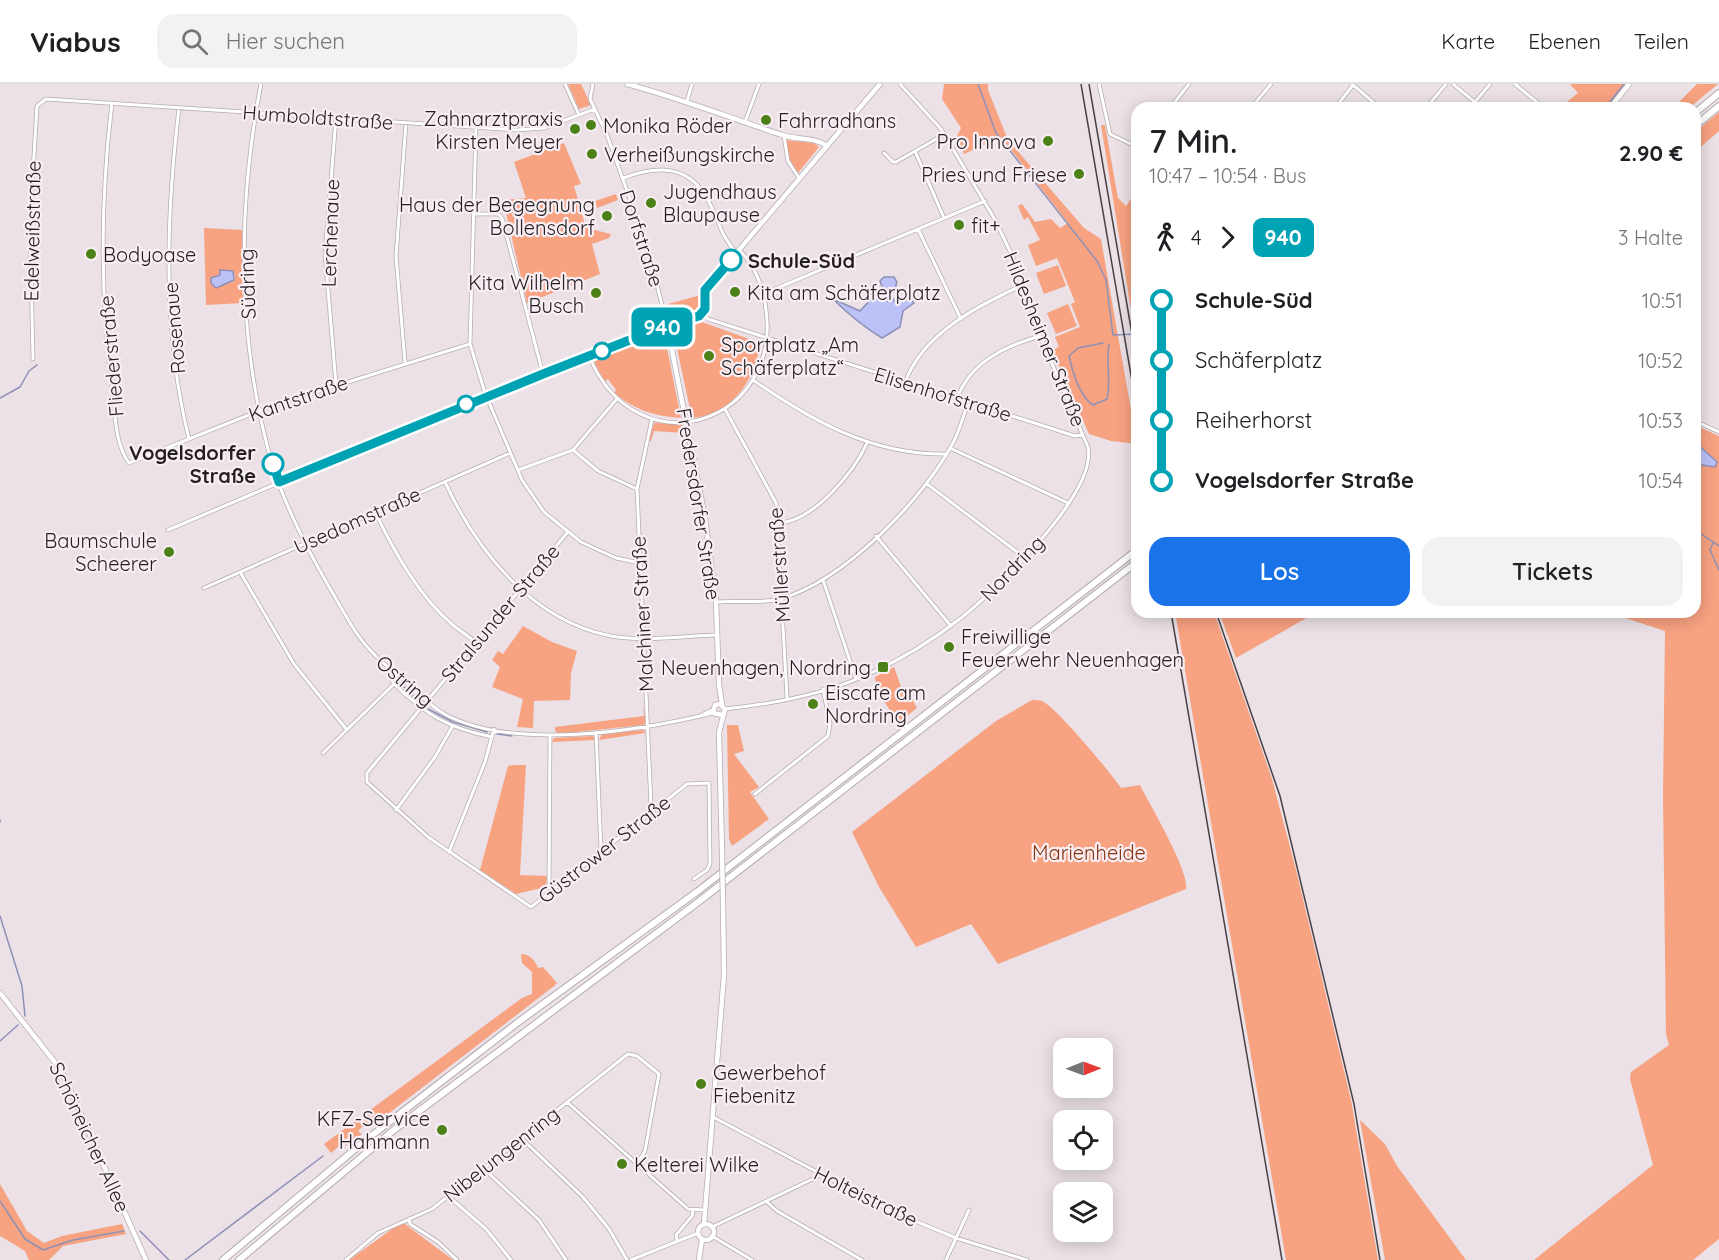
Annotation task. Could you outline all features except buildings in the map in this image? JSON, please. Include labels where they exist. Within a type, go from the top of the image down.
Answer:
[{"type":"highway","points":[[1701,108],[1719,93]]},
{"type":"highway","points":[[1701,121],[1719,106]]},
{"type":"highway","points":[[223,1260],[366,1140],[517,1023],[698,891],[1131,555]]},
{"type":"highway","points":[[239,1260],[395,1129],[724,882],[1131,567]]},
{"type":"street","name":"Südring","points":[[261,84],[248,175],[245,255],[253,368],[260,410],[279,482]]},
{"type":"street","points":[[565,84],[579,115]]},
{"type":"street","name":"Dorfstraße","points":[[593,84],[590,99],[651,257],[667,325]]},
{"type":"street","points":[[627,84],[687,101],[784,136],[822,142],[827,146]]},
{"type":"street","points":[[687,101],[692,84]]},
{"type":"street","points":[[745,122],[759,84]]},
{"type":"street","points":[[168,530],[486,396],[667,325],[703,314],[705,290],[880,84]]},
{"type":"street","name":"Hildesheimer Straße","points":[[900,84],[945,134],[985,201],[1025,284],[1040,336],[1088,447]]},
{"type":"street","points":[[1099,84],[1110,134],[1131,144]]},
{"type":"street","points":[[1175,102],[1189,84]]},
{"type":"street","points":[[1256,102],[1270,84]]},
{"type":"street","points":[[1340,102],[1353,84],[1373,102]]},
{"type":"street","points":[[1431,102],[1446,84]]},
{"type":"street","points":[[1453,84],[1475,102],[1490,84]]},
{"type":"street","points":[[1515,84],[1537,102]]},
{"type":"street","points":[[1615,102],[1629,84]]},
{"type":"street","name":"Humboldtstraße","points":[[38,103],[46,99],[406,123],[539,129],[595,109]]},
{"type":"street","name":"Edelweißstraße","points":[[33,359],[30,221],[38,103]]},
{"type":"street","name":"Fliederstraße","points":[[112,103],[103,237],[106,321],[116,423],[123,452],[129,463]]},
{"type":"street","name":"Rosenaue","points":[[179,108],[169,225],[170,286],[176,368],[189,439]]},
{"type":"street","name":"Lerchenaue","points":[[336,118],[325,254],[336,384]]},
{"type":"street","points":[[405,362],[396,256],[406,123]]},
{"type":"street","points":[[476,127],[470,344],[486,396],[517,470],[537,503],[567,533],[602,553],[640,563]]},
{"type":"street","points":[[884,153],[893,162],[945,134]]},
{"type":"street","points":[[784,136],[783,144],[788,161],[800,179]]},
{"type":"street","points":[[915,151],[944,218]]},
{"type":"street","points":[[589,356],[601,381],[616,400],[652,419],[687,421],[711,416],[725,409],[753,380],[761,363],[766,310],[763,294],[752,266],[726,242],[706,195],[687,177],[673,171],[657,169],[622,178]]},
{"type":"street","points":[[763,294],[985,201]]},
{"type":"street","points":[[474,214],[498,214],[502,218],[543,374]]},
{"type":"street","points":[[918,229],[961,319]]},
{"type":"street","points":[[906,383],[921,355],[961,319],[1025,284]]},
{"type":"street","name":"Elisenhofstraße","points":[[703,314],[708,319],[906,383],[1075,436],[1083,434]]},
{"type":"street","name":"Fredersdorfer Straße","points":[[667,325],[704,511],[716,602],[721,706]]},
{"type":"street","points":[[957,399],[965,379],[980,364],[1015,344],[1040,336]]},
{"type":"street","name":"Kantstraße","points":[[129,463],[260,410],[405,362],[470,344]]},
{"type":"street","points":[[753,380],[818,423],[867,442],[921,454],[945,454]]},
{"type":"street","points":[[517,470],[573,450],[616,400]]},
{"type":"street","points":[[716,602],[782,598],[823,580],[876,536],[927,484],[950,448],[968,402]]},
{"type":"street","name":"Müllerstraße","points":[[725,409],[771,490],[776,503],[787,698]]},
{"type":"street","name":"Malchiner Straße","points":[[652,419],[637,489],[647,726],[654,810]]},
{"type":"street","points":[[1701,424],[1719,432]]},
{"type":"street","points":[[778,522],[798,517],[833,491],[855,466],[867,442]]},
{"type":"street","name":"Nordring","points":[[721,706],[787,698],[856,680],[883,667],[951,626],[1025,558],[1068,504],[1088,466],[1088,447]]},
{"type":"street","points":[[950,448],[1068,504]]},
{"type":"street","points":[[573,450],[598,471],[637,489]]},
{"type":"street","name":"Usedomstraße","points":[[204,588],[510,453]]},
{"type":"street","name":"Ostring","points":[[279,482],[306,543],[362,641],[427,702],[456,718],[494,729],[550,736],[596,733],[716,714]]},
{"type":"street","points":[[445,482],[459,513],[476,540],[521,588],[549,610],[580,626],[613,636],[643,638],[717,635]]},
{"type":"street","points":[[927,484],[1025,558]]},
{"type":"street","points":[[375,512],[395,550],[417,583],[450,621],[476,642]]},
{"type":"street","name":"Stralsunder Straße","points":[[366,777],[567,533]]},
{"type":"street","points":[[876,536],[951,626]]},
{"type":"street","points":[[240,572],[294,664],[347,730]]},
{"type":"street","points":[[823,580],[856,680]]},
{"type":"street","points":[[323,753],[394,684],[391,678],[394,672]]},
{"type":"street","name":"Ostring","points":[[394,684],[422,711],[452,727],[492,737]]},
{"type":"street","points":[[755,794],[828,736],[830,723],[823,689]]},
{"type":"street","points":[[716,714],[721,706]]},
{"type":"street","points":[[521,1138],[583,1197],[609,1229],[629,1260],[698,1233],[704,1224],[724,975],[719,732],[716,714],[721,706]]},
{"type":"street","points":[[396,810],[435,757],[452,727]]},
{"type":"street","points":[[449,852],[462,825],[494,729]]},
{"type":"street","points":[[596,733],[599,845],[602,851]]},
{"type":"street","points":[[550,736],[549,885],[551,891]]},
{"type":"street","name":"Güstrower Straße","points":[[366,777],[396,810],[449,852],[529,907],[687,784],[709,783],[710,864],[707,870],[694,879]]},
{"type":"street","name":"Schöneicher Allee","points":[[0,993],[61,1070],[146,1260]]},
{"type":"street","points":[[567,1102],[628,1054],[634,1054],[653,1067],[659,1074],[656,1097],[645,1151],[637,1164]]},
{"type":"street","name":"Nibelungenring","points":[[346,1260],[378,1233],[429,1211],[567,1102],[693,1210]]},
{"type":"street","name":"Holteistraße","points":[[711,1117],[889,1210],[956,1238],[1027,1260]]},
{"type":"street","points":[[483,1168],[539,1220],[566,1260]]},
{"type":"street","points":[[704,1224],[712,1227],[821,1175]]},
{"type":"street","points":[[448,1196],[486,1229],[511,1260]]},
{"type":"street","points":[[767,1201],[777,1211],[862,1260]]},
{"type":"street","points":[[677,1240],[676,1235],[692,1216],[693,1210],[704,1210]]},
{"type":"street","points":[[946,1260],[969,1210]]},
{"type":"street","points":[[409,1219],[411,1224],[438,1242],[457,1260]]},
{"type":"street","points":[[712,1227],[712,1236]]},
{"type":"street","points":[[698,1233],[704,1239]]},
{"type":"street","points":[[704,1239],[712,1236]]},
{"type":"street","points":[[712,1236],[752,1260]]},
{"type":"street","points":[[699,1259],[704,1239]]},
{"type":"green space","points":[[568,84],[581,84],[591,105],[579,109]]},
{"type":"green space","points":[[944,84],[988,84],[988,90],[1008,140],[1084,228],[1101,239],[1131,410],[1131,443],[1111,441],[1089,434],[1052,350],[1059,347],[1055,337],[1080,327],[1071,304],[1075,302],[1057,258],[1036,266],[1028,245],[1040,240],[1028,217],[1024,220],[1018,206],[1022,204],[1035,222],[1051,219],[1060,228],[1068,223],[1001,137],[964,154],[956,138],[961,128],[942,99]]},
{"type":"green space","points":[[1570,84],[1626,84],[1611,102],[1567,102],[1578,93]]},
{"type":"green space","points":[[1697,84],[1718,84],[1696,102],[1679,102]]},
{"type":"green space","points":[[1719,112],[1719,131],[1701,147],[1701,127]]},
{"type":"green space","points":[[1101,125],[1105,125],[1118,198],[1126,206],[1131,198],[1131,310]]},
{"type":"green space","points":[[785,140],[814,143],[819,147],[798,173],[788,157]]},
{"type":"green space","points":[[564,143],[581,184],[574,186],[586,228],[611,234],[609,238],[592,244],[600,274],[527,303],[506,213],[502,212],[503,200],[526,198],[514,162]]},
{"type":"green space","points":[[616,194],[618,200],[597,208],[595,201]]},
{"type":"green space","points":[[204,228],[242,230],[243,303],[206,305]],"holes":[[[220,271],[235,275],[234,281],[216,288],[211,282],[211,278],[221,275]]]},
{"type":"green space","points":[[1058,265],[1066,286],[1044,294],[1036,273]]},
{"type":"green space","points":[[701,295],[703,306],[700,314],[671,322],[668,320],[665,309],[668,304]]},
{"type":"green space","points":[[1068,304],[1077,326],[1056,334],[1047,313]]},
{"type":"green space","name":"Sportplatz „Am Schäferplatz“","points":[[702,322],[760,343],[758,357],[747,382],[730,403],[719,410],[692,418],[673,330]]},
{"type":"green space","points":[[663,332],[681,418],[645,411],[622,399],[614,393],[616,390],[608,379],[604,382],[593,359]]},
{"type":"green space","points":[[654,423],[682,424],[683,430],[680,432],[684,433],[654,431],[649,441]]},
{"type":"green space","points":[[1701,428],[1719,436],[1719,1239],[1693,1260],[1534,1260],[1653,1165],[1630,1079],[1631,1072],[1669,1045],[1666,1034],[1663,795],[1665,631],[1625,618],[1701,618],[1701,465],[1708,467],[1706,454],[1701,449]]},
{"type":"green space","points":[[1176,618],[1216,618],[1272,779],[1351,1100],[1378,1260],[1286,1260]]},
{"type":"green space","points":[[1221,618],[1306,618],[1236,658]]},
{"type":"green space","points":[[523,626],[552,642],[577,651],[571,673],[570,700],[534,701],[533,728],[517,727],[523,699],[492,687],[500,667],[492,660],[498,651],[503,654]]},
{"type":"green space","points":[[894,667],[904,695],[910,695],[917,708],[898,723],[881,696],[875,677]]},
{"type":"green space","name":"Marienheide","points":[[1032,700],[1042,701],[1059,715],[1121,788],[1140,785],[1176,854],[1186,880],[1186,889],[998,964],[971,924],[916,947],[879,887],[852,832],[996,721]]},
{"type":"green space","points":[[643,705],[646,722],[643,725],[566,733],[557,733],[555,730],[555,727],[644,716]]},
{"type":"green space","points":[[727,725],[738,725],[744,751],[734,754],[759,787],[750,792],[769,819],[732,846],[729,839]]},
{"type":"green space","points":[[644,730],[645,733],[599,740],[602,734]]},
{"type":"green space","points":[[593,736],[595,740],[552,742],[554,738]]},
{"type":"green space","points":[[526,765],[520,875],[547,876],[546,887],[516,894],[480,870],[508,766]]},
{"type":"green space","points":[[521,954],[531,958],[538,968],[543,967],[557,983],[371,1127],[362,1127],[358,1131],[362,1134],[346,1146],[344,1142],[331,1153],[324,1144],[522,998],[532,994],[532,972],[522,963]]},
{"type":"green space","points":[[1360,1120],[1385,1144],[1397,1166],[1466,1260],[1385,1260]]},
{"type":"green space","points":[[0,1184],[27,1231],[44,1243],[62,1236],[122,1224],[126,1234],[63,1246],[49,1260],[29,1260],[25,1251],[0,1236]]},
{"type":"green space","points":[[399,1224],[405,1224],[453,1260],[349,1260]]},
{"type":"water","points":[[220,270],[233,271],[234,280],[216,288],[211,283],[211,278],[220,275]]},
{"type":"water","points":[[884,277],[894,277],[897,282],[894,292],[886,296],[887,301],[893,299],[896,303],[909,298],[914,303],[903,311],[900,327],[882,338],[856,320],[833,299],[860,311],[882,287],[880,281]]},
{"type":"water","points":[[1701,447],[1717,462],[1715,467],[1701,465]]},
{"type":"waterway","points":[[978,84],[996,133],[1097,261],[1106,280],[1113,335],[1131,334]]},
{"type":"waterway","points":[[1610,102],[1624,84]]},
{"type":"waterway","points":[[1103,343],[1078,348],[1069,356],[1080,390],[1093,405],[1107,399],[1109,344]]},
{"type":"waterway","points":[[0,398],[20,387],[29,371],[37,365]]},
{"type":"waterway","points":[[1701,534],[1719,546]]},
{"type":"waterway","points":[[1713,543],[1710,550],[1719,570]]},
{"type":"waterway","points":[[398,681],[420,703]]},
{"type":"waterway","points":[[428,709],[453,722],[487,732]]},
{"type":"waterway","points":[[497,734],[512,736]]},
{"type":"waterway","points":[[0,916],[22,986],[25,1016]]},
{"type":"waterway","points":[[0,1041],[18,1025]]},
{"type":"waterway","points":[[185,1260],[323,1156]]},
{"type":"waterway","points":[[0,1201],[25,1239],[43,1250],[73,1240],[124,1231]]},
{"type":"waterway","points":[[140,1231],[169,1260]]},
{"type":"tram line","points":[[1089,84],[1131,328]]},
{"type":"tram line","points":[[1218,618],[1280,796],[1354,1104],[1380,1260]]},
{"type":"railway","points":[[1081,84],[1131,375]]},
{"type":"railway","points":[[1172,618],[1282,1260]]},
{"type":"bus line","name":"940","points":[[273,464],[279,482],[543,374],[663,327],[699,316],[705,309],[705,290],[731,260]]},
{"type":"place","name":"Fahrradhans","points":[[766,120]]},
{"type":"place","name":"Monika Röder","points":[[591,125]]},
{"type":"place","name":"Zahnarztpraxis Kirsten Meyer","points":[[575,129]]},
{"type":"place","name":"Pro Innova","points":[[1048,141]]},
{"type":"place","name":"Verheißungskirche","points":[[592,154]]},
{"type":"place","name":"Pries und Friese","points":[[1079,174]]},
{"type":"place","name":"Jugendhaus Blaupause","points":[[651,203]]},
{"type":"place","name":"Haus der Begegnung Bollensdorf","points":[[607,216]]},
{"type":"place","name":"fit+","points":[[959,225]]},
{"type":"place","name":"Bodyoase","points":[[91,254]]},
{"type":"place","name":"Schule-Süd","points":[[731,260]]},
{"type":"place","name":"Kita am Schäferplatz","points":[[735,292]]},
{"type":"place","name":"Kita Wilhelm Busch","points":[[596,293]]},
{"type":"place","name":"Sportplatz „Am Schäferplatz“","points":[[709,356]]},
{"type":"place","name":"Vogelsdorfer Straße","points":[[273,464]]},
{"type":"place","name":"Baumschule Scheerer","points":[[169,552]]},
{"type":"place","name":"Freiwillige Feuerwehr Neuenhagen","points":[[949,647]]},
{"type":"place","name":"Neuenhagen, Nordring","points":[[883,667]]},
{"type":"place","name":"Eiscafe am Nordring","points":[[813,704]]},
{"type":"place","name":"Gewerbehof Fiebenitz","points":[[701,1084]]},
{"type":"place","name":"KFZ-Service Hahmann","points":[[442,1130]]},
{"type":"place","name":"Kelterei Wilke","points":[[622,1164]]}]
